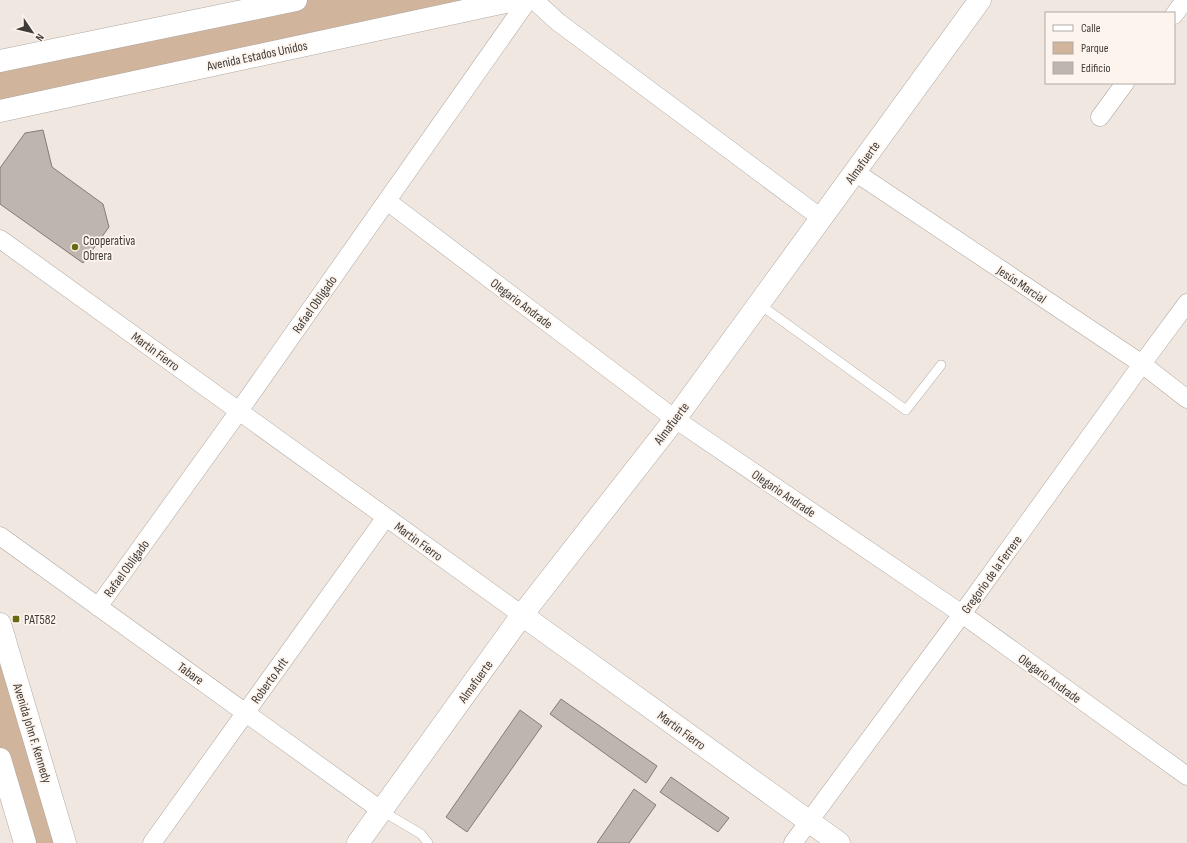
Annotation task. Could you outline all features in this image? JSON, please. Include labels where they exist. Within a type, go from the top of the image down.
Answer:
[{"type":"street","points":[[0,61],[295,0]]},
{"type":"street","name":"Avenida Estados Unidos","points":[[0,111],[515,0]]},
{"type":"street","name":"Rafael Obligado","points":[[98,607],[239,411],[528,0]]},
{"type":"street","points":[[534,0],[558,22],[821,218]]},
{"type":"street","name":"Almafuerte","points":[[358,843],[522,615],[675,419],[980,0]]},
{"type":"street","points":[[1175,14],[1185,0]]},
{"type":"street","points":[[1100,117],[1124,84]]},
{"type":"street","name":"Jesús Marcial","points":[[855,172],[1142,364],[1187,399]]},
{"type":"street","name":"Olegario Andrade","points":[[387,201],[675,419],[962,614],[1187,776]]},
{"type":"street","name":"Martin Fierro","points":[[0,239],[839,843]]},
{"type":"street","name":"Gregorio de la Ferrere","points":[[793,843],[962,614],[1187,303]]},
{"type":"street","name":"Roberto Arlt","points":[[152,843],[386,517]]},
{"type":"street","name":"Tabare","points":[[0,536],[382,810]]},
{"type":"street","name":"Avenida John F. Kennedy","points":[[0,624],[65,843]]},
{"type":"street","points":[[0,759],[25,843]]},
{"type":"lane","points":[[759,304],[906,410],[940,365]]},
{"type":"lane","points":[[382,810],[421,834],[428,843]]},
{"type":"green space","points":[[296,0],[515,0],[0,111],[0,61]]},
{"type":"green space","points":[[0,624],[65,843],[25,843],[0,759]]},
{"type":"building","points":[[43,130],[52,167],[103,204],[109,227],[83,263],[0,204],[0,168],[25,133]]},
{"type":"building","points":[[561,699],[657,766],[646,783],[550,714]]},
{"type":"building","points":[[520,710],[542,726],[467,832],[446,817]]},
{"type":"building","points":[[671,777],[729,818],[718,832],[660,792]]},
{"type":"building","points":[[634,789],[656,805],[629,843],[597,843]]},
{"type":"place","name":"Cooperativa Obrera","points":[[75,247]]},
{"type":"place","name":"PAT582","points":[[16,619]]}]
